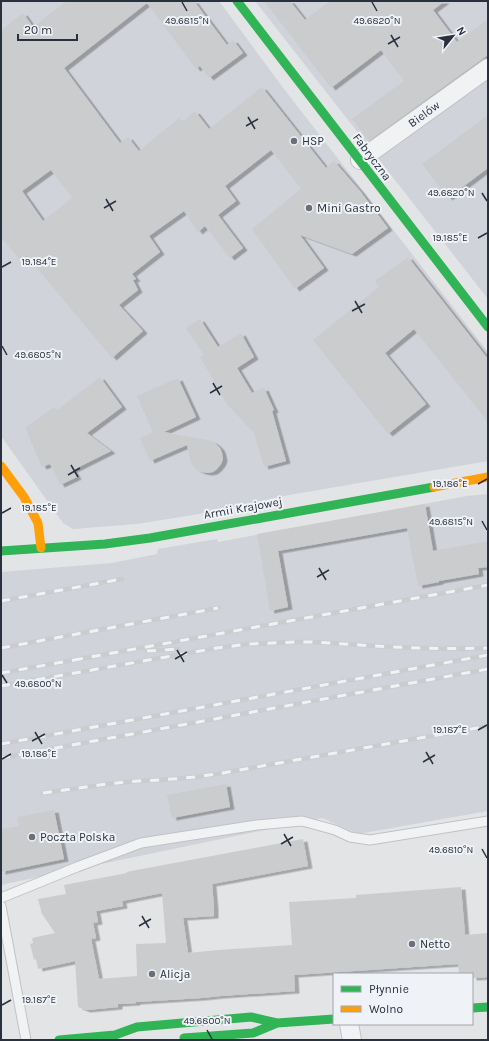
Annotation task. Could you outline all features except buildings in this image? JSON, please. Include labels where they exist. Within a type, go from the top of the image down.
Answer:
[{"type":"street","name":"Fabryczna","points":[[237,1],[488,327]]},
{"type":"street","name":"Bielów","points":[[360,160],[488,68]]},
{"type":"street","points":[[1,466],[24,497],[38,524],[41,548]]},
{"type":"street","name":"Armii Krajowej","points":[[1,550],[105,544],[150,538],[488,477]]},
{"type":"street","points":[[473,1008],[488,1007]]},
{"type":"street","points":[[115,1036],[137,1027],[251,1017],[277,1023],[333,1019]]},
{"type":"street","points":[[174,1038],[253,1033],[277,1023]]},
{"type":"street","points":[[349,1025],[352,1040]]},
{"type":"street","points":[[59,1040],[115,1036],[127,1038]]},
{"type":"lane","points":[[1,898],[141,843],[256,824],[302,821],[334,830],[350,838],[370,840],[488,821]]},
{"type":"lane","points":[[1,906],[26,1040]]},
{"type":"shaded area","points":[[1,1],[219,1],[284,89],[488,352],[488,461],[289,495],[199,514],[137,524],[73,529],[63,523],[1,436]]},
{"type":"shaded area","points":[[255,1],[488,1],[488,299]]},
{"type":"shaded area","points":[[488,494],[488,811],[358,834],[322,818],[1,886],[1,572],[112,563],[157,554],[158,549],[217,539],[218,542],[467,496]]},
{"type":"railway","points":[[1,601],[122,579]]},
{"type":"railway","points":[[74,660],[488,585]]},
{"type":"railway","points":[[1,648],[218,608]]},
{"type":"railway","points":[[1,686],[217,648],[249,644],[315,642],[423,648],[488,648]]},
{"type":"railway","points":[[147,651],[179,649]]},
{"type":"railway","points":[[1,744],[488,655]]},
{"type":"railway","points":[[1,673],[80,659]]},
{"type":"railway","points":[[1,758],[488,669]]},
{"type":"railway","points":[[43,793],[114,783],[178,779],[217,774],[488,726]]},
{"type":"traffic: fast","points":[[237,1],[488,327]]},
{"type":"traffic: fast","points":[[1,551],[105,544],[150,538],[434,487]]},
{"type":"traffic: fast","points":[[473,1008],[488,1007]]},
{"type":"traffic: fast","points":[[59,1040],[115,1035],[137,1027],[251,1017],[277,1023],[333,1019]]},
{"type":"traffic: fast","points":[[184,1038],[253,1033],[277,1023]]},
{"type":"traffic: slow","points":[[1,466],[24,497],[38,523],[41,548]]},
{"type":"traffic: slow","points":[[434,487],[488,477]]},
{"type":"place","name":"HSP","points":[[294,141]]},
{"type":"place","name":"Mini Gastro","points":[[309,208]]},
{"type":"place","name":"Poczta Polska","points":[[32,837]]},
{"type":"place","name":"Netto","points":[[412,944]]},
{"type":"place","name":"Alicja","points":[[152,974]]}]
